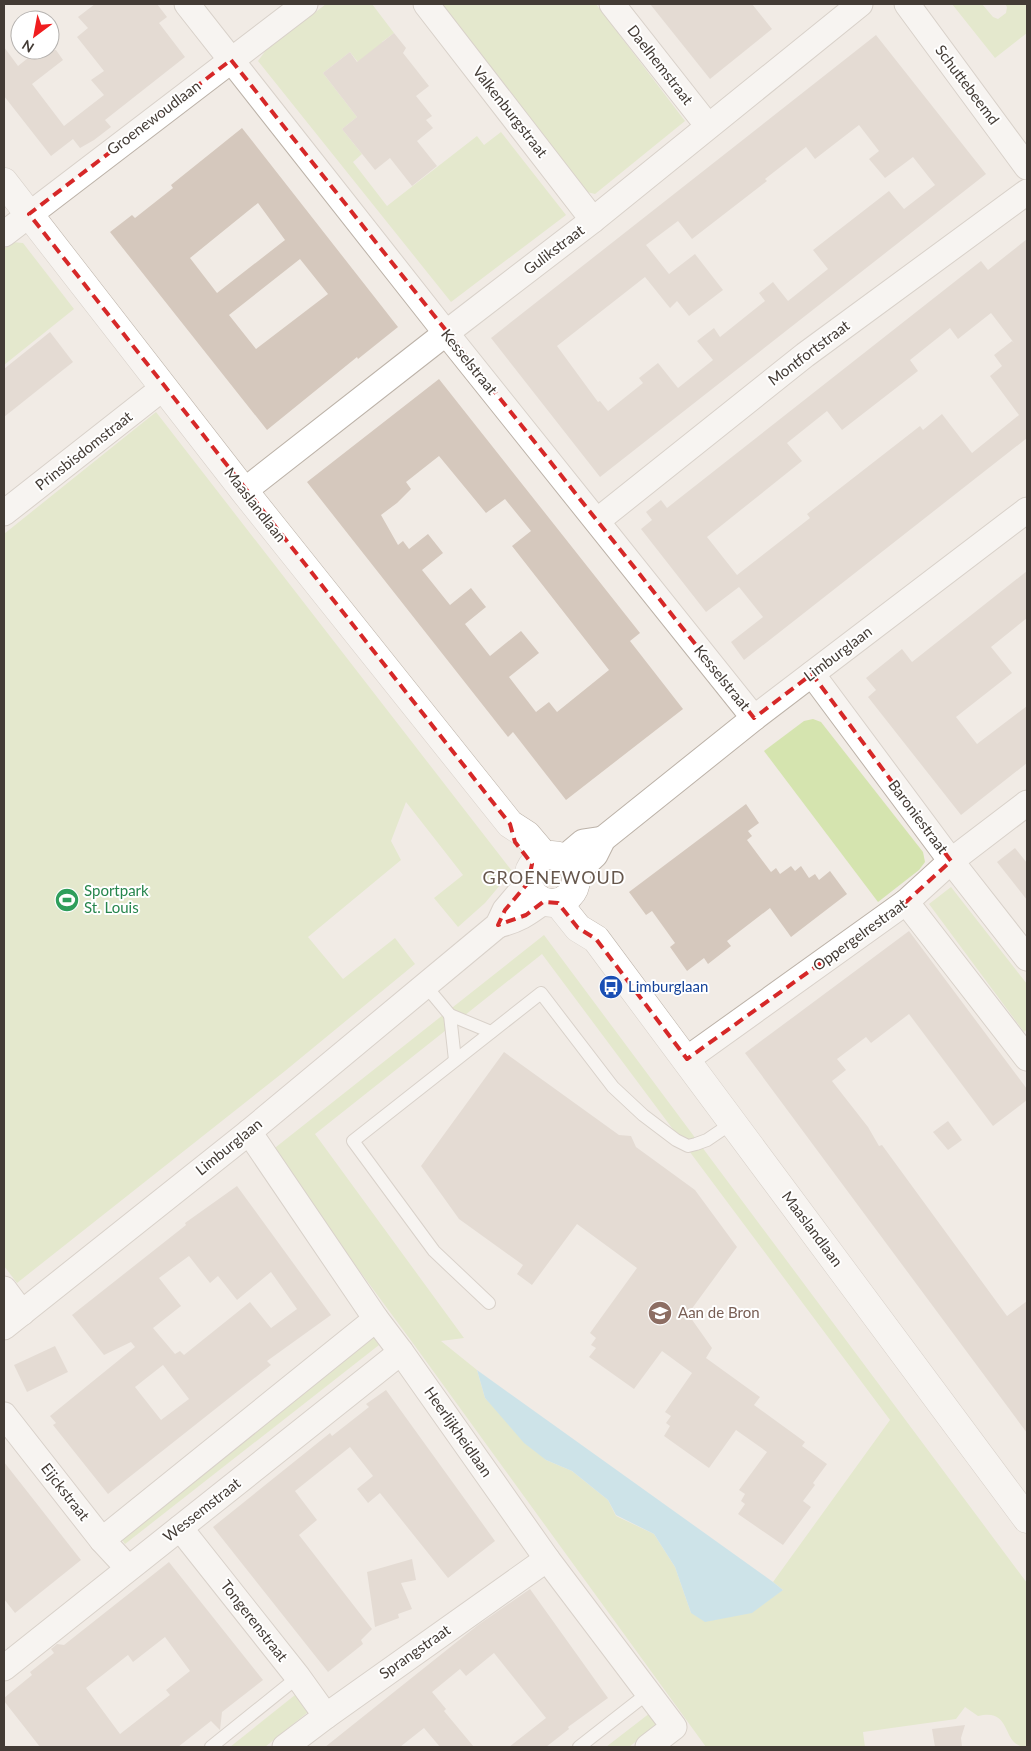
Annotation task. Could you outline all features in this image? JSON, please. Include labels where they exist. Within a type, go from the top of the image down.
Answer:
[{"type":"street","name":"Kesselstraat","points":[[187,4],[446,333],[754,718]]},
{"type":"street","name":"Groenewoudlaan","points":[[4,234],[306,4]]},
{"type":"street","name":"Valkenburgstraat","points":[[426,4],[593,220]]},
{"type":"street","name":"Daelhemstraat","points":[[612,4],[708,126]]},
{"type":"street","name":"Gulikstraat","points":[[244,491],[593,220],[860,4]]},
{"type":"street","name":"Schuttebeemd","points":[[906,4],[1027,166]]},
{"type":"street","name":"Maaslandlaan","points":[[4,182],[244,491],[510,824],[527,834],[552,879],[590,916],[596,939],[1027,1519]]},
{"type":"street","name":"Montfortstraat","points":[[597,521],[805,355],[1027,192]]},
{"type":"street","name":"Prinsbisdomstraat","points":[[4,514],[164,388]]},
{"type":"street","name":"Limburglaan","points":[[13,1320],[249,1132],[498,924],[505,910],[552,879],[595,855],[603,839],[754,718],[1027,510]]},
{"type":"street","name":"Baroniestraat","points":[[812,674],[951,861],[1027,958]]},
{"type":"street","name":"Oppergelrestraat","points":[[687,1059],[906,902],[951,861],[1027,804]]},
{"type":"street","points":[[906,902],[1027,1058]]},
{"type":"street","name":"Heerlijkheidlaan","points":[[249,1132],[376,1318],[547,1559],[674,1727],[648,1747]]},
{"type":"street","points":[[4,1289],[13,1320]]},
{"type":"street","points":[[102,1540],[376,1318]]},
{"type":"street","name":"Wessemstraat","points":[[4,1668],[401,1352]]},
{"type":"street","name":"Eijckstraat","points":[[4,1415],[102,1540],[128,1568]]},
{"type":"street","name":"Tongerenstraat","points":[[180,1528],[298,1677],[326,1716]]},
{"type":"street","name":"Sprangstraat","points":[[285,1747],[547,1559]]},
{"type":"lane","points":[[425,985],[450,1015],[491,1032]]},
{"type":"lane","points":[[489,1303],[434,1252],[353,1140],[541,993],[613,1087],[643,1115],[676,1140],[688,1146],[706,1140],[732,1123]]},
{"type":"lane","points":[[450,1015],[455,1060]]},
{"type":"lane","points":[[211,1747],[298,1677]]},
{"type":"lane","points":[[579,1747],[648,1693]]},
{"type":"highlighted area","points":[[231,60],[754,718],[812,674],[951,861],[906,902],[687,1059],[596,939],[578,928],[558,903],[543,902],[526,915],[498,925],[505,910],[528,883],[532,864],[515,842],[510,824],[29,214]]},
{"type":"green space","points":[[326,4],[372,4],[394,33],[382,42],[385,47],[361,66],[350,52],[323,73],[357,117],[342,129],[362,154],[353,162],[387,206],[477,136],[484,145],[501,132],[566,215],[451,302],[258,61],[266,50]]},
{"type":"green space","points":[[434,4],[596,4],[685,121],[595,194],[583,191]]},
{"type":"green space","points":[[952,4],[982,4],[993,17],[998,19],[1006,13],[1007,7],[1005,4],[1027,4],[1027,33],[995,58]]},
{"type":"green space","points":[[12,242],[23,243],[74,309],[4,365],[4,249]]},
{"type":"green space","points":[[156,412],[512,871],[485,903],[458,927],[434,898],[463,875],[406,802],[391,841],[401,860],[308,937],[343,979],[395,938],[415,964],[285,1071],[17,1283],[4,1266],[4,534]]},
{"type":"green space","points":[[813,719],[821,722],[923,852],[925,862],[919,870],[878,902],[764,751],[804,721]]},
{"type":"green space","points":[[951,887],[1027,984],[1027,1029],[1024,1032],[929,904]]},
{"type":"green space","points":[[544,935],[1027,1583],[1027,1747],[1013,1741],[997,1717],[989,1715],[978,1716],[965,1707],[956,1719],[863,1732],[865,1747],[706,1747],[271,1151]],"holes":[[[542,954],[890,1420],[773,1582],[783,1590],[691,1613],[675,1567],[654,1534],[616,1516],[608,1500],[572,1471],[546,1460],[485,1398],[477,1370],[441,1341],[464,1338],[315,1134]]]},
{"type":"green space","points":[[368,1328],[379,1345],[125,1544],[113,1528]]},
{"type":"green space","points":[[295,1695],[308,1712],[265,1747],[230,1747]]},
{"type":"green space","points":[[650,1713],[658,1724],[629,1747],[606,1747]]},
{"type":"water","points":[[477,1370],[783,1590],[752,1613],[705,1622],[691,1613],[675,1567],[654,1534],[616,1515],[608,1500],[572,1471],[546,1460],[524,1443],[485,1398]]},
{"type":"building","points":[[95,4],[157,4],[167,17],[159,23],[185,57],[105,120],[111,127],[94,140],[80,148],[73,139],[51,156],[4,96],[4,47],[10,55],[10,60],[14,60],[18,66],[26,60],[60,60],[60,56],[63,60],[32,84],[64,126],[104,95],[91,80],[104,71],[77,37],[88,28],[78,17]]},
{"type":"building","points":[[650,4],[752,4],[772,29],[710,79]]},
{"type":"building","points":[[394,33],[406,48],[403,53],[429,86],[416,96],[432,116],[426,120],[433,128],[417,141],[437,166],[412,186],[390,158],[375,170],[342,129],[357,117],[323,73],[350,52],[357,62]]},
{"type":"building","points":[[876,35],[986,174],[600,477],[491,338]],"holes":[[[859,125],[879,151],[869,159],[885,178],[913,157],[935,185],[904,209],[889,191],[813,250],[828,269],[788,301],[773,282],[759,293],[765,301],[720,337],[714,328],[697,341],[713,360],[678,388],[658,363],[639,378],[643,383],[608,411],[600,401],[598,402],[557,346],[645,277],[670,308],[677,301],[689,316],[723,290],[695,254],[669,274],[646,245],[678,221],[692,239],[767,181],[765,179],[806,147],[815,159]]]},
{"type":"building","points":[[242,128],[398,327],[358,359],[357,357],[267,430],[110,232],[132,215],[135,218],[173,188],[171,185]],"holes":[[[258,203],[285,240],[217,293],[190,258]],[[300,259],[328,294],[256,349],[229,315]]]},
{"type":"building","points":[[1027,239],[1027,438],[744,660],[731,642],[763,617],[739,587],[706,612],[641,529],[652,520],[646,512],[661,500],[667,508],[981,261],[988,270]],"holes":[[[991,313],[1014,343],[1012,341],[994,355],[1002,366],[990,376],[1019,415],[972,453],[942,414],[923,430],[920,426],[807,514],[810,518],[737,575],[707,537],[802,461],[787,443],[827,411],[842,430],[918,371],[910,360],[950,328],[958,339]]]},
{"type":"building","points":[[50,332],[73,362],[4,417],[4,369]]},
{"type":"building","points":[[439,379],[640,633],[630,641],[683,709],[566,800],[513,732],[508,737],[307,482]],"holes":[[[439,456],[486,513],[505,499],[531,531],[512,546],[609,670],[557,712],[549,702],[536,712],[509,677],[539,653],[521,631],[490,656],[465,624],[486,607],[471,588],[450,605],[422,570],[443,553],[428,534],[409,549],[403,541],[398,545],[381,515],[411,489],[406,482]]]},
{"type":"building","points":[[1027,571],[1027,618],[991,647],[1012,673],[956,717],[977,744],[1027,706],[1027,763],[961,815],[868,697],[876,690],[866,678],[902,649],[912,662]]},
{"type":"building","points":[[746,804],[759,823],[748,831],[752,836],[747,840],[771,872],[776,868],[780,874],[791,866],[795,871],[801,866],[809,878],[815,874],[819,880],[830,871],[847,894],[791,937],[770,908],[727,941],[731,946],[708,964],[704,958],[687,971],[670,947],[675,943],[652,911],[646,915],[629,892]]},
{"type":"building","points":[[1015,848],[1027,863],[1027,900],[997,862]]},
{"type":"building","points":[[909,931],[1027,1089],[1027,1100],[993,1126],[909,1014],[871,1043],[866,1037],[837,1059],[846,1070],[832,1081],[868,1127],[879,1146],[882,1145],[1007,1316],[1027,1301],[1027,1433],[745,1053]]},
{"type":"building","points":[[504,1052],[619,1135],[631,1136],[636,1147],[695,1190],[737,1247],[688,1314],[712,1348],[706,1358],[760,1397],[754,1405],[805,1442],[802,1446],[827,1464],[803,1501],[811,1507],[783,1545],[738,1514],[745,1504],[741,1501],[745,1494],[739,1490],[767,1452],[736,1430],[709,1468],[664,1436],[670,1426],[666,1423],[671,1416],[665,1412],[692,1373],[662,1351],[634,1389],[589,1357],[596,1348],[591,1345],[596,1338],[590,1333],[637,1268],[577,1224],[532,1285],[517,1274],[523,1265],[459,1219],[421,1166]]},
{"type":"building","points":[[948,1121],[962,1140],[948,1150],[933,1132]]},
{"type":"building","points":[[237,1186],[331,1315],[267,1361],[271,1365],[108,1494],[53,1425],[56,1423],[50,1416],[135,1347],[131,1342],[104,1355],[72,1315],[186,1225],[185,1223]],"holes":[[[189,1256],[210,1283],[218,1276],[237,1300],[271,1272],[297,1309],[271,1328],[250,1302],[184,1355],[180,1351],[175,1354],[153,1328],[181,1306],[159,1278]],[[163,1365],[189,1399],[161,1420],[135,1387]]]},
{"type":"building","points":[[55,1346],[68,1372],[27,1392],[14,1365]]},
{"type":"building","points":[[386,1390],[495,1541],[448,1578],[380,1493],[368,1503],[357,1489],[373,1476],[350,1447],[295,1491],[317,1520],[299,1535],[372,1629],[361,1640],[363,1644],[328,1672],[213,1527],[330,1433],[332,1436],[369,1407],[366,1404]]},
{"type":"building","points":[[4,1462],[81,1560],[15,1613],[4,1599]]},
{"type":"building","points":[[412,1559],[416,1580],[401,1583],[412,1609],[398,1614],[399,1618],[375,1627],[367,1572]]},
{"type":"building","points":[[169,1562],[263,1680],[222,1712],[220,1730],[211,1721],[178,1747],[40,1747],[4,1701],[4,1698],[32,1675],[30,1672],[54,1653],[51,1649],[57,1644],[64,1645]],"holes":[[[165,1637],[190,1671],[166,1690],[170,1695],[120,1734],[86,1688],[128,1655],[133,1662]]]},
{"type":"building","points":[[530,1589],[608,1698],[568,1727],[569,1729],[546,1747],[509,1747],[546,1718],[494,1653],[466,1676],[460,1669],[432,1692],[446,1709],[444,1711],[474,1747],[440,1747],[424,1728],[400,1747],[325,1747],[478,1625]]},
{"type":"building","points":[[965,1725],[961,1738],[962,1747],[935,1747],[932,1729]]},
{"type":"place","name":"Sportpark St. Louis","points":[[67,900]]},
{"type":"place","name":"Limburglaan","points":[[611,987]]},
{"type":"place","name":"Aan de Bron","points":[[660,1313]]},
{"type":"district","name":"GROENEWOUD","points":[[554,878]]}]
